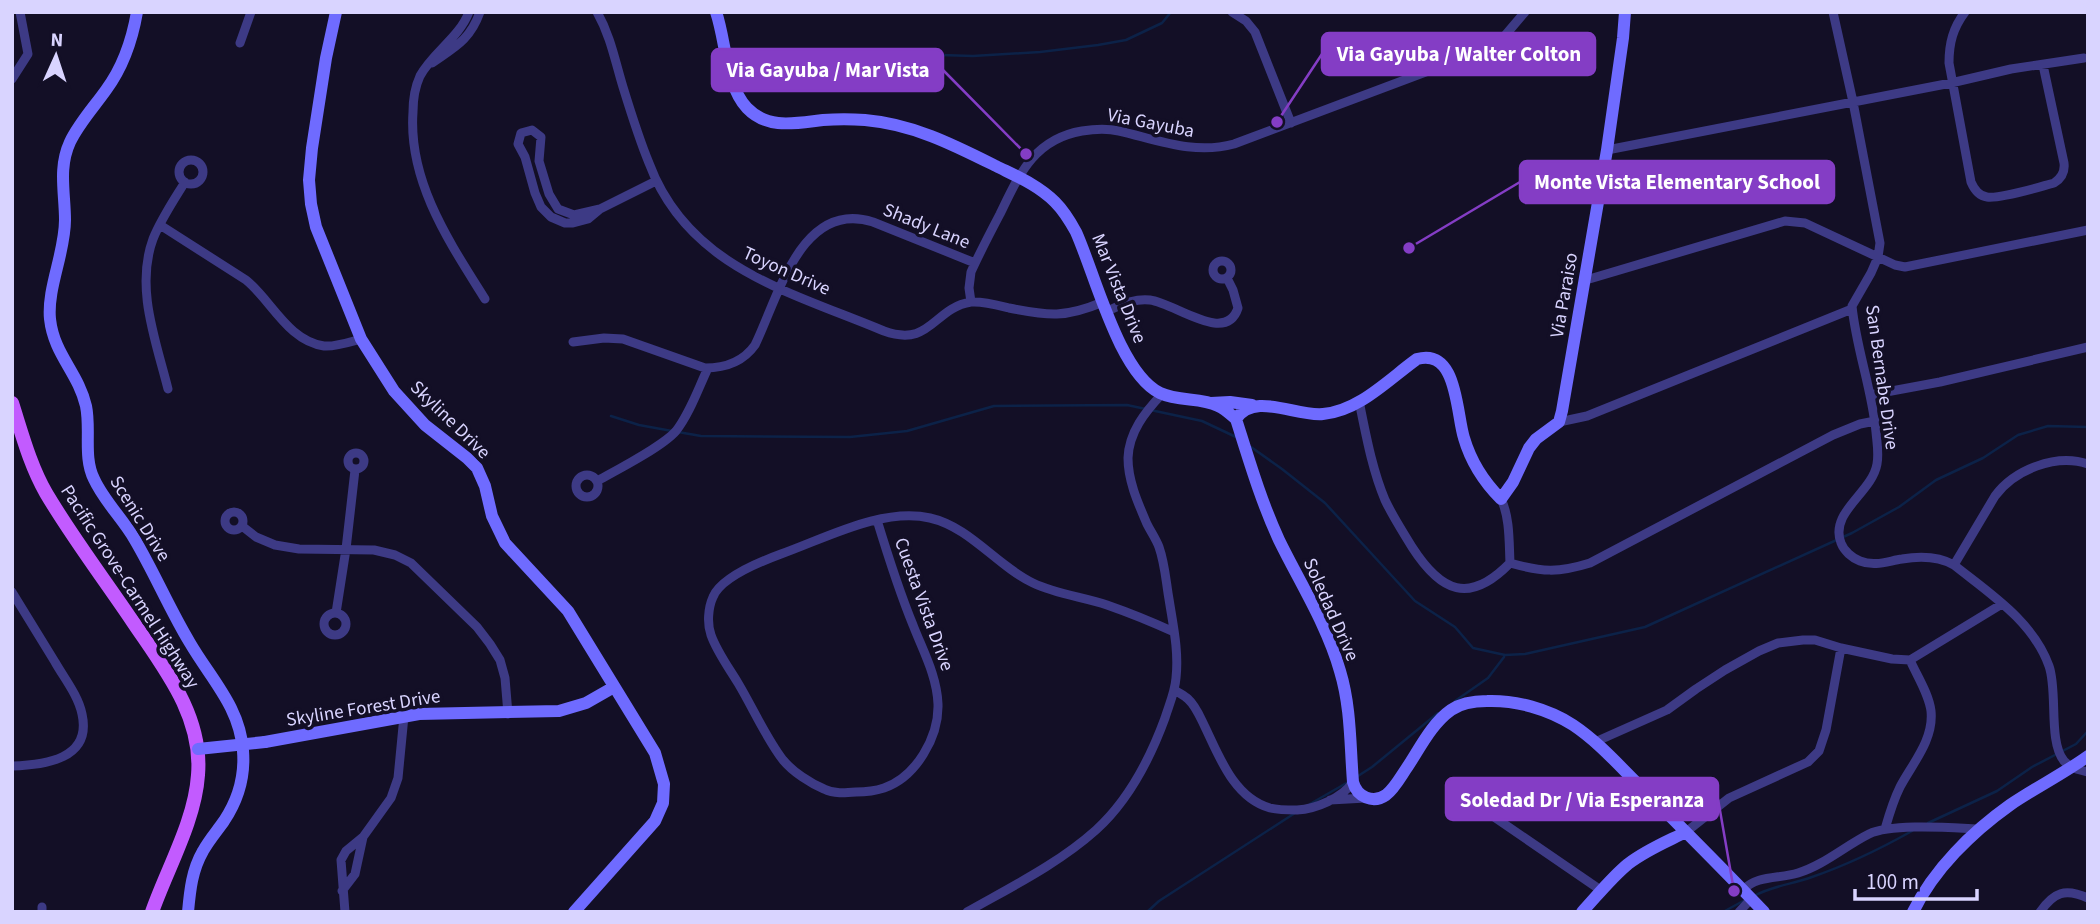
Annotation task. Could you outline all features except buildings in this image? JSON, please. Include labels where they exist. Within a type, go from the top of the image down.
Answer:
[{"type":"main road","name":"Pacific Grove-Carmel Highway","points":[[12,403],[27,452],[46,492],[175,686],[194,728],[198,750],[197,785],[152,912]]},
{"type":"street","points":[[12,79],[28,54],[20,12]]},
{"type":"street","name":"Scenic Drive","points":[[137,12],[130,45],[117,73],[76,130],[64,158],[62,176],[65,222],[50,317],[61,357],[74,373],[85,402],[90,466],[94,481],[140,548],[191,646],[225,694],[240,730],[243,761],[237,799],[196,865],[188,912]]},
{"type":"street","points":[[240,43],[251,12]]},
{"type":"street","name":"Skyline Drive","points":[[336,12],[326,58],[309,180],[316,228],[361,340],[394,391],[425,425],[461,452],[477,468],[485,486],[492,516],[505,543],[568,611],[655,753],[664,784],[663,803],[648,831],[573,912]]},
{"type":"street","points":[[469,12],[461,27],[430,60],[416,86],[412,136],[416,160],[440,224],[485,299]]},
{"type":"street","points":[[425,68],[465,40],[480,12]]},
{"type":"street","name":"Toyon Drive","points":[[597,12],[610,38],[623,87],[656,181],[673,209],[712,250],[729,263],[780,288],[900,336],[919,333],[947,313],[971,302]]},
{"type":"street","name":"Mar Vista Drive","points":[[716,12],[734,88],[748,109],[757,116],[776,124],[844,119],[897,125],[930,135],[1044,192],[1069,218],[1130,364],[1145,382],[1162,394]]},
{"type":"street","points":[[1233,12],[1255,32],[1291,122]]},
{"type":"street","name":"Via Gayuba","points":[[971,302],[970,282],[975,263],[1018,177],[1041,148],[1060,137],[1077,131],[1111,130],[1173,145],[1207,149],[1234,144],[1487,49],[1502,39],[1524,12]]},
{"type":"street","name":"Via Paraiso","points":[[1559,422],[1607,150],[1625,12]]},
{"type":"street","points":[[1833,12],[1880,243],[1878,257]]},
{"type":"street","points":[[1965,12],[1953,32],[1949,46],[1951,83],[1970,182],[1983,196],[1995,197],[2054,183],[2063,174],[2064,163],[2043,65]]},
{"type":"street","points":[[1607,150],[2011,69],[2086,57]]},
{"type":"street","points":[[600,209],[588,219],[573,223],[557,221],[546,212],[535,193],[525,157],[517,144],[521,133],[532,130],[541,137],[539,161],[549,194],[558,209],[575,215],[600,209],[656,181]]},
{"type":"street","points":[[168,389],[145,277],[149,251],[160,225],[185,182]]},
{"type":"street","name":"Shady Lane","points":[[708,368],[735,362],[750,353],[793,260],[804,245],[830,224],[845,219],[864,219],[975,263]]},
{"type":"street","points":[[1586,280],[1785,220],[1805,223],[1895,265],[1909,267],[2088,230]]},
{"type":"street","points":[[160,225],[246,280],[292,330],[311,342],[325,346],[361,340]]},
{"type":"street","name":"San Bernabe Drive","points":[[1878,257],[1852,309],[1878,447],[1874,473],[1843,516],[1839,530],[1844,549],[1861,562],[1873,564],[1920,557],[1944,559],[2027,627],[2049,666],[2058,750],[2063,761],[2071,768]]},
{"type":"street","points":[[971,302],[1053,316],[1151,300],[1212,323],[1224,324],[1234,318],[1238,308],[1227,278]]},
{"type":"street","points":[[1501,499],[1513,482],[1529,448],[1536,439],[1559,422],[1587,416],[1852,309]]},
{"type":"street","points":[[573,342],[604,338],[623,339],[661,351],[694,366],[708,368],[683,421],[674,433],[597,481]]},
{"type":"street","points":[[1870,395],[1940,382],[2088,346]]},
{"type":"street","points":[[967,912],[1053,864],[1096,830],[1135,783],[1152,752],[1175,690],[1177,668],[1163,559],[1134,492],[1128,461],[1130,445],[1138,425],[1147,409],[1162,394],[1211,403],[1230,402],[1317,414],[1337,411],[1359,401],[1417,359],[1435,359],[1447,370],[1451,380],[1463,437],[1475,466],[1504,505],[1510,563]]},
{"type":"street","points":[[1359,401],[1370,455],[1385,500],[1395,520],[1430,571],[1452,587],[1469,588],[1490,580],[1510,563]]},
{"type":"street","points":[[1211,403],[1236,419],[1244,409],[1256,405]]},
{"type":"street","name":"Soledad Drive","points":[[1236,419],[1269,516],[1329,640],[1340,672],[1349,718],[1353,782]]},
{"type":"street","points":[[1510,563],[1533,570],[1551,571],[1590,563],[1833,435],[1875,421]]},
{"type":"street","points":[[1954,565],[1995,496],[2012,477],[2043,465],[2069,462],[2088,464]]},
{"type":"street","points":[[336,613],[355,470]]},
{"type":"street","name":"Cuesta Vista Drive","points":[[877,520],[913,625],[931,668],[937,715],[925,752],[896,780],[875,790],[835,792],[821,788],[783,760],[714,643],[709,629],[710,605],[720,586],[773,556],[877,520],[909,515],[938,520],[964,534],[1033,583],[1107,605],[1174,632]]},
{"type":"street","points":[[242,526],[256,537],[275,545],[299,549],[385,552],[418,569],[477,627],[500,660],[505,678],[508,714]]},
{"type":"street","points":[[12,592],[70,687],[83,716],[83,727],[76,749],[66,756],[42,764],[12,766]]},
{"type":"street","points":[[1595,742],[1667,710],[1715,676],[1769,647],[1803,639],[1815,640],[1892,659],[1910,660],[2002,604]]},
{"type":"street","points":[[1582,912],[1620,871],[1636,859],[1686,832],[1729,798],[1808,762],[1816,755],[1826,730],[1841,648]]},
{"type":"street","points":[[1885,829],[1890,809],[1919,757],[1930,723],[1930,708],[1910,660]]},
{"type":"street","name":"Skyline Forest Drive","points":[[198,750],[265,742],[404,716],[439,713],[545,713],[586,703],[614,687]]},
{"type":"street","points":[[1175,690],[1189,699],[1196,710],[1226,771],[1248,795],[1270,808],[1309,809],[1348,789],[1353,782]]},
{"type":"street","points":[[1328,800],[1381,798],[1391,791],[1436,724],[1460,705],[1494,701],[1534,708],[1559,717],[1595,742],[1763,911]]},
{"type":"street","points":[[345,912],[340,869],[342,856],[363,837],[385,809],[394,790],[401,754],[404,716]]},
{"type":"street","points":[[1913,912],[1938,872],[1981,829],[2007,807],[2088,756]]},
{"type":"street","points":[[2071,768],[2088,772]]},
{"type":"street","points":[[1353,782],[1357,792],[1366,797]]},
{"type":"street","points":[[1465,797],[1602,891]]},
{"type":"street","points":[[1739,912],[1756,880],[1807,870],[1863,837],[1885,829],[1981,829]]},
{"type":"street","points":[[342,891],[358,868],[363,837]]},
{"type":"street","points":[[2040,912],[2060,892],[2088,898]]},
{"type":"waterway","points":[[838,56],[973,56],[1098,45],[1126,40],[1162,23],[1171,12]]},
{"type":"waterway","points":[[678,432],[701,436],[850,437],[907,431],[994,406],[1127,405],[1202,421],[1236,437]]},
{"type":"waterway","points":[[611,416],[672,431]]},
{"type":"waterway","points":[[1251,447],[1325,503],[1415,601],[1455,627],[1473,648],[1505,655],[1525,654],[1645,627],[1852,533],[1899,507],[1936,480],[1983,458],[2018,435],[2048,426],[2088,427]]},
{"type":"waterway","points":[[1455,701],[1488,678],[1504,657]]},
{"type":"waterway","points":[[1358,776],[1438,713]]},
{"type":"waterway","points":[[1928,823],[1997,791],[2032,767],[2076,744],[2088,731]]},
{"type":"waterway","points":[[1310,804],[1350,781]]},
{"type":"waterway","points":[[1147,912],[1159,901],[1295,813]]},
{"type":"waterway","points":[[1754,896],[1838,867],[1912,831]]},
{"type":"waterway","points":[[1723,912],[1745,900]]},
{"type":"place","name":"Via Gayuba / Walter Colton","points":[[1277,122]]},
{"type":"place","name":"Via Gayuba / Mar Vista","points":[[1026,154]]},
{"type":"place","name":"Monte Vista Elementary School","points":[[1409,248]]},
{"type":"place","name":"Soledad Dr / Via Esperanza","points":[[1734,891]]}]
